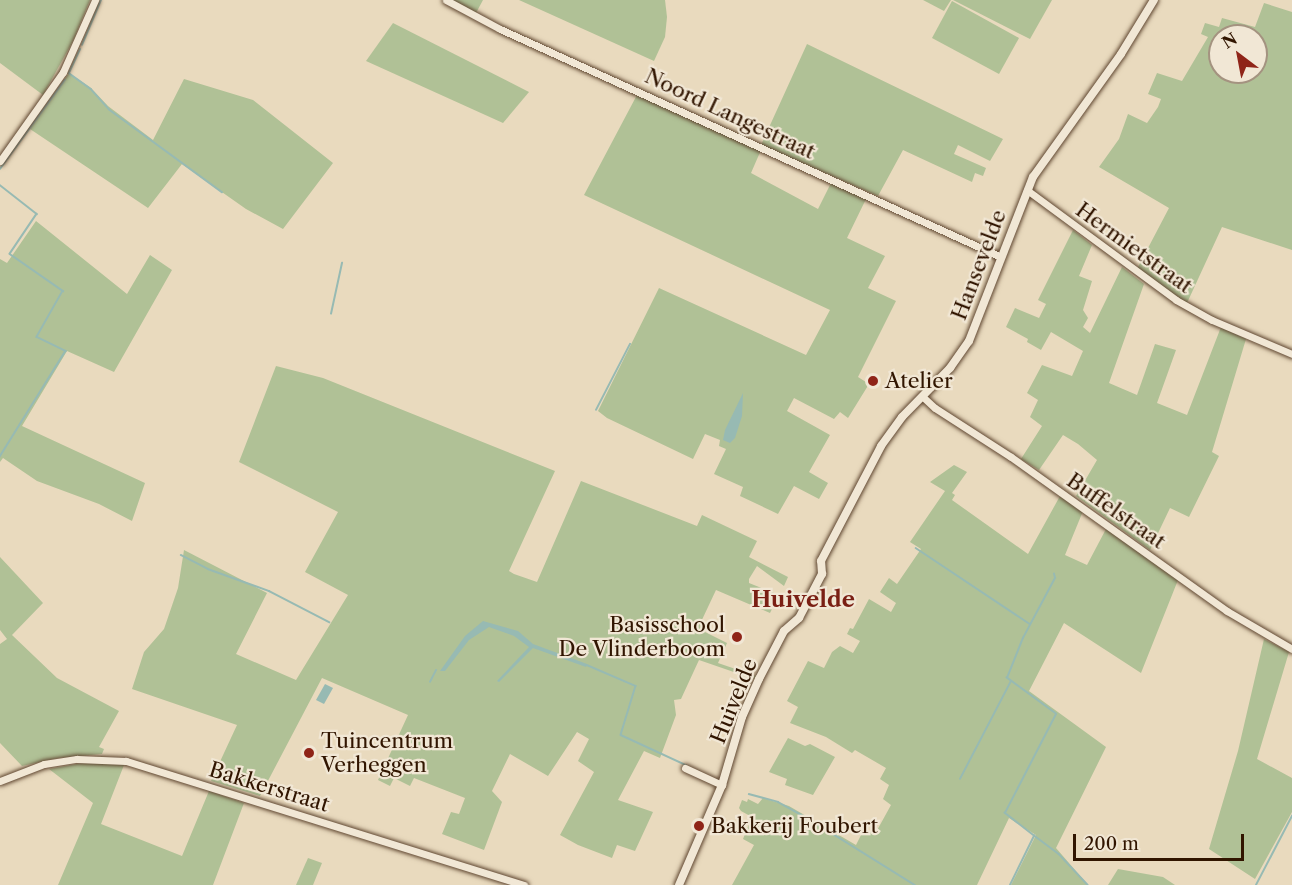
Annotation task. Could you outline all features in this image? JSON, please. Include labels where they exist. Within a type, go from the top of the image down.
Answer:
[{"type":"street","points":[[0,161],[63,72],[95,0]]},
{"type":"street","name":"Noord Langestraat","points":[[446,0],[500,29],[1001,257]]},
{"type":"street","name":"Hansevelde","points":[[832,539],[885,440],[902,417],[950,368],[969,341],[1027,190],[1040,166],[1120,54],[1154,0]]},
{"type":"street","name":"Hermietstraat","points":[[1027,190],[1176,300],[1212,320],[1292,354]]},
{"type":"street","name":"Buffelstraat","points":[[923,397],[934,408],[1011,458],[1227,611],[1292,649]]},
{"type":"street","name":"Huivelde","points":[[679,885],[722,785],[742,717],[751,696],[784,631],[799,618],[822,574],[821,561],[832,539]]},
{"type":"street","name":"Bakkerstraat","points":[[0,781],[44,764],[77,759],[126,761],[524,885]]},
{"type":"street","points":[[685,768],[722,785]]},
{"type":"green space","points":[[0,0],[90,0],[73,41],[43,95],[0,63]]},
{"type":"green space","points":[[452,0],[483,0],[476,13]]},
{"type":"green space","points":[[519,0],[665,0],[667,17],[665,37],[654,61]]},
{"type":"green space","points":[[923,0],[951,0],[944,11]]},
{"type":"green space","points":[[953,0],[1052,0],[1030,39]]},
{"type":"green space","points":[[952,1],[1019,38],[999,74],[932,38]]},
{"type":"green space","points":[[1264,3],[1292,12],[1292,250],[1222,227],[1187,303],[1137,269],[1169,208],[1099,167],[1119,139],[1128,114],[1147,123],[1158,107],[1161,99],[1148,94],[1157,73],[1182,81],[1208,37],[1208,84],[1268,84],[1268,24],[1256,24]]},
{"type":"green space","points":[[1222,18],[1244,24],[1220,24]]},
{"type":"green space","points":[[393,23],[529,92],[503,123],[366,61]]},
{"type":"green space","points":[[1205,23],[1208,24],[1208,37],[1201,34]]},
{"type":"green space","points":[[807,44],[1003,139],[990,161],[958,145],[954,154],[986,168],[983,176],[975,173],[972,182],[903,150],[878,196],[761,145]]},
{"type":"green space","points":[[69,73],[91,88],[108,106],[153,140],[184,79],[253,100],[333,163],[283,229],[246,209],[182,164],[148,208],[30,129]]},
{"type":"green space","points":[[638,93],[761,150],[751,173],[818,209],[831,183],[866,199],[847,238],[885,256],[868,288],[896,301],[858,377],[869,384],[848,418],[840,412],[834,419],[794,398],[787,411],[830,435],[809,472],[828,483],[819,499],[794,486],[778,514],[740,496],[743,487],[714,474],[726,449],[719,446],[720,440],[705,434],[693,459],[607,418],[598,411],[659,288],[806,355],[830,310],[584,195]]},
{"type":"green space","points":[[36,221],[127,294],[150,255],[172,270],[114,372],[67,351],[22,426],[145,483],[132,521],[99,504],[37,481],[3,458],[0,462],[0,259],[7,263]]},
{"type":"green space","points":[[1073,230],[1092,245],[1079,276],[1092,281],[1083,310],[1088,318],[1083,327],[1090,333],[1122,267],[1144,284],[1109,383],[1137,395],[1155,344],[1176,350],[1157,403],[1187,415],[1221,327],[1246,339],[1212,452],[1219,456],[1189,517],[1170,508],[1150,550],[1076,496],[1097,460],[1078,444],[1063,435],[1039,470],[1021,459],[1042,426],[1030,417],[1038,400],[1027,393],[1042,365],[1072,376],[1083,351],[1051,332],[1041,350],[1027,342],[1028,339],[1006,327],[1015,308],[1039,318],[1046,304],[1038,300]]},
{"type":"green space","points":[[276,366],[323,378],[555,471],[509,571],[514,574],[537,582],[581,481],[697,526],[702,515],[757,541],[749,557],[788,577],[784,586],[757,566],[749,579],[749,583],[779,595],[770,613],[716,590],[700,624],[707,627],[705,632],[727,643],[718,663],[756,676],[754,679],[699,660],[681,699],[674,700],[676,715],[660,758],[644,751],[618,800],[653,812],[635,851],[617,845],[612,858],[578,845],[560,835],[594,772],[578,761],[589,739],[577,732],[548,776],[510,754],[492,791],[502,802],[484,850],[442,834],[451,812],[459,814],[465,798],[414,778],[410,786],[394,778],[390,786],[378,780],[408,715],[322,678],[260,796],[211,781],[237,725],[132,689],[144,652],[164,629],[178,588],[184,550],[267,593],[236,654],[296,680],[348,595],[305,572],[338,512],[239,462]]},
{"type":"green space","points":[[954,465],[967,472],[952,493],[955,495],[952,500],[1028,554],[1060,496],[1083,511],[1065,555],[1087,565],[1106,529],[1178,580],[1141,673],[1064,623],[1029,691],[1106,747],[1056,848],[1088,885],[1011,885],[1036,835],[1009,818],[977,885],[732,885],[754,845],[743,839],[752,817],[739,808],[742,800],[747,802],[748,799],[758,804],[763,798],[789,806],[856,845],[864,829],[875,834],[891,805],[883,799],[889,785],[880,779],[886,768],[855,750],[852,753],[826,737],[790,723],[798,707],[787,701],[808,661],[824,668],[832,652],[840,646],[853,653],[860,641],[847,634],[850,628],[853,629],[869,599],[891,612],[896,603],[880,592],[889,578],[897,584],[921,549],[910,542],[945,491],[930,482]]},
{"type":"green space","points":[[0,557],[43,603],[12,635],[57,678],[119,711],[99,747],[104,749],[102,754],[58,758],[22,766],[0,743],[0,644],[7,639],[0,630]]},
{"type":"green space","points":[[1264,639],[1289,652],[1257,759],[1292,778],[1292,812],[1255,879],[1209,849],[1238,751]]},
{"type":"green space","points":[[788,738],[805,746],[810,744],[835,757],[813,795],[785,785],[787,779],[769,772]]},
{"type":"green space","points":[[88,762],[124,765],[101,824],[182,856],[209,791],[244,803],[213,885],[58,885],[93,803],[49,769]]},
{"type":"green space","points":[[308,858],[322,863],[313,885],[296,885]]},
{"type":"green space","points":[[1118,869],[1163,877],[1175,885],[1108,885]]},
{"type":"water","points":[[743,393],[742,416],[735,438],[730,443],[723,440],[725,430]]},
{"type":"water","points":[[483,621],[518,631],[533,644],[587,664],[586,667],[533,648],[499,682],[497,681],[529,647],[514,636],[489,627],[469,640],[445,671],[440,671],[465,636]]},
{"type":"water","points":[[325,684],[333,688],[324,704],[316,700]]},
{"type":"waterway","points":[[82,45],[101,0]]},
{"type":"waterway","points":[[69,73],[80,49]]},
{"type":"waterway","points":[[69,73],[91,89],[110,110],[222,192]]},
{"type":"waterway","points":[[0,169],[65,80]]},
{"type":"waterway","points":[[0,185],[37,214],[10,254],[63,291],[37,337],[66,351],[0,457]]},
{"type":"waterway","points":[[331,314],[342,263]]},
{"type":"waterway","points":[[596,410],[630,344]]},
{"type":"waterway","points":[[916,548],[1030,624]]},
{"type":"waterway","points":[[181,555],[208,569],[269,591],[329,622]]},
{"type":"waterway","points":[[1010,885],[1034,836],[1005,813],[1056,714],[1007,678],[1023,638],[1055,578],[1054,574]]},
{"type":"waterway","points":[[587,665],[636,686],[621,735],[686,765]]},
{"type":"waterway","points":[[430,682],[436,670]]},
{"type":"waterway","points":[[960,779],[1011,681]]},
{"type":"waterway","points":[[749,794],[778,802],[805,817]]},
{"type":"waterway","points":[[1256,885],[1292,816]]},
{"type":"waterway","points":[[809,819],[915,885]]},
{"type":"waterway","points":[[1035,836],[1059,854],[1088,885]]},
{"type":"place","name":"Atelier","points":[[873,381]]},
{"type":"place","name":"Basisschool De Vlinderboom","points":[[737,637]]},
{"type":"place","name":"Tuincentrum Verheggen","points":[[309,753]]},
{"type":"place","name":"Bakkerij Foubert","points":[[699,826]]},
{"type":"district","name":"Huivelde","points":[[803,600]]}]
